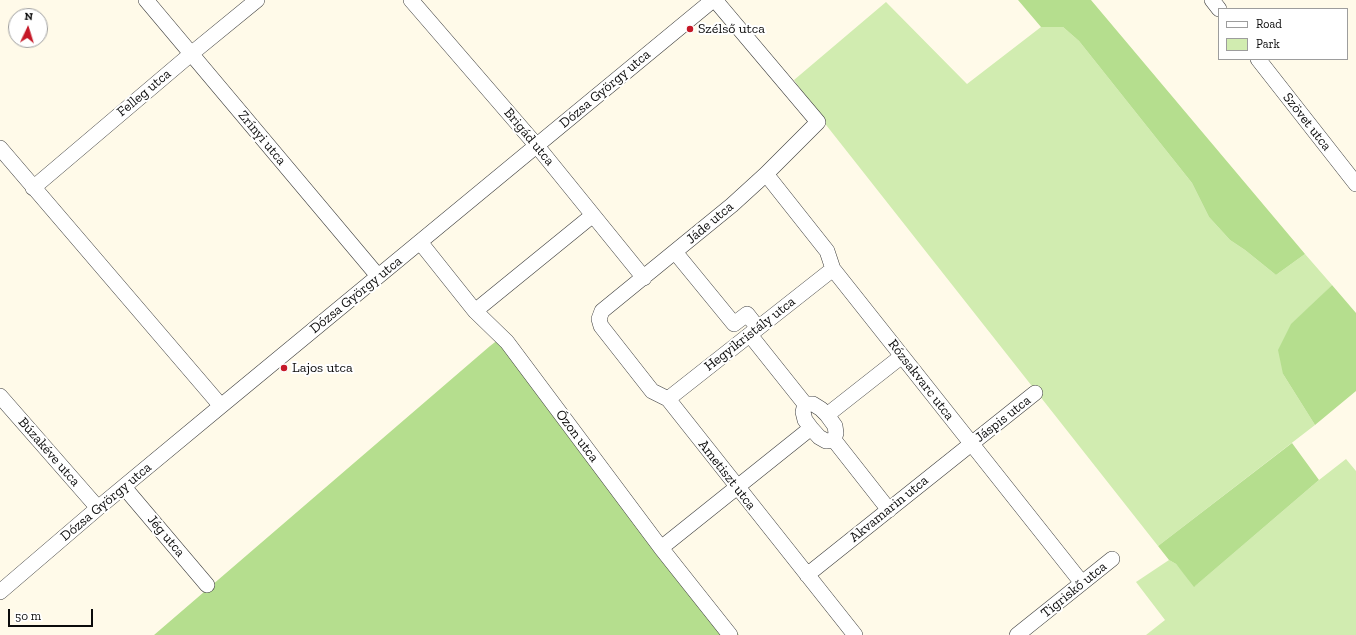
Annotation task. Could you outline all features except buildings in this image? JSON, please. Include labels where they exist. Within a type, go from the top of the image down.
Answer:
[{"type":"street","name":"Zrínyi utca","points":[[146,0],[378,276]]},
{"type":"street","name":"Felleg utca","points":[[33,188],[257,0]]},
{"type":"street","name":"Brigád utca","points":[[411,0],[537,146],[644,278]]},
{"type":"street","name":"Dózsa György utca","points":[[0,592],[221,406],[714,0]]},
{"type":"street","name":"Jáde utca","points":[[599,319],[602,311],[732,205],[766,174],[818,122],[714,0]]},
{"type":"street","points":[[1212,0],[1218,8]]},
{"type":"street","name":"Szövet utca","points":[[1259,60],[1356,184]]},
{"type":"street","points":[[0,148],[221,406]]},
{"type":"street","name":"Rózsakvarc utca","points":[[766,174],[827,251],[833,269],[1082,583]]},
{"type":"street","points":[[475,311],[593,215]]},
{"type":"street","name":"Ózon utca","points":[[420,242],[475,311],[507,342],[661,548],[730,635]]},
{"type":"street","points":[[675,252],[734,324],[747,314],[754,331],[805,404],[803,412],[805,420],[819,437],[826,440],[834,440]]},
{"type":"street","name":"Hegyikristály utca","points":[[668,399],[833,269]]},
{"type":"street","name":"Ametiszt utca","points":[[599,319],[601,326],[652,391],[668,399],[855,635]]},
{"type":"street","points":[[827,415],[902,356]]},
{"type":"street","name":"Jáspis utca","points":[[971,444],[1035,393]]},
{"type":"street","name":"Búzakéve utca","points":[[0,396],[98,508]]},
{"type":"street","points":[[805,404],[813,404],[827,415],[835,426],[836,433],[834,440]]},
{"type":"street","points":[[661,548],[736,486],[811,428]]},
{"type":"street","points":[[834,440],[889,510]]},
{"type":"street","name":"Akvamarin utca","points":[[807,575],[971,444]]},
{"type":"street","name":"Jég utca","points":[[124,487],[207,585]]},
{"type":"street","name":"Tigriskő utca","points":[[1017,635],[1112,559]]},
{"type":"green space","points":[[1018,0],[1091,0],[1305,254],[1276,275],[1230,240],[1209,217],[1192,183],[1079,41],[1063,27],[1041,27]]},
{"type":"green space","points":[[886,2],[967,84],[1041,27],[1063,27],[1079,41],[1192,183],[1209,217],[1230,240],[1276,275],[1305,254],[1332,285],[1292,324],[1283,374],[1315,425],[1158,546],[819,116],[794,80]]},
{"type":"green space","points":[[1332,285],[1356,313],[1356,391],[1315,425],[1283,374],[1278,350],[1291,324]]},
{"type":"green space","points":[[503,336],[739,635],[154,635],[490,346]]},
{"type":"green space","points":[[1292,443],[1319,480],[1194,587],[1176,564],[1169,560],[1158,546]]},
{"type":"green space","points":[[1346,459],[1356,471],[1356,635],[1146,635],[1165,620],[1136,582],[1169,560],[1176,564],[1195,586],[1319,480]]},
{"type":"place","name":"Szélső utca","points":[[690,29]]},
{"type":"place","name":"Lajos utca","points":[[284,368]]}]
